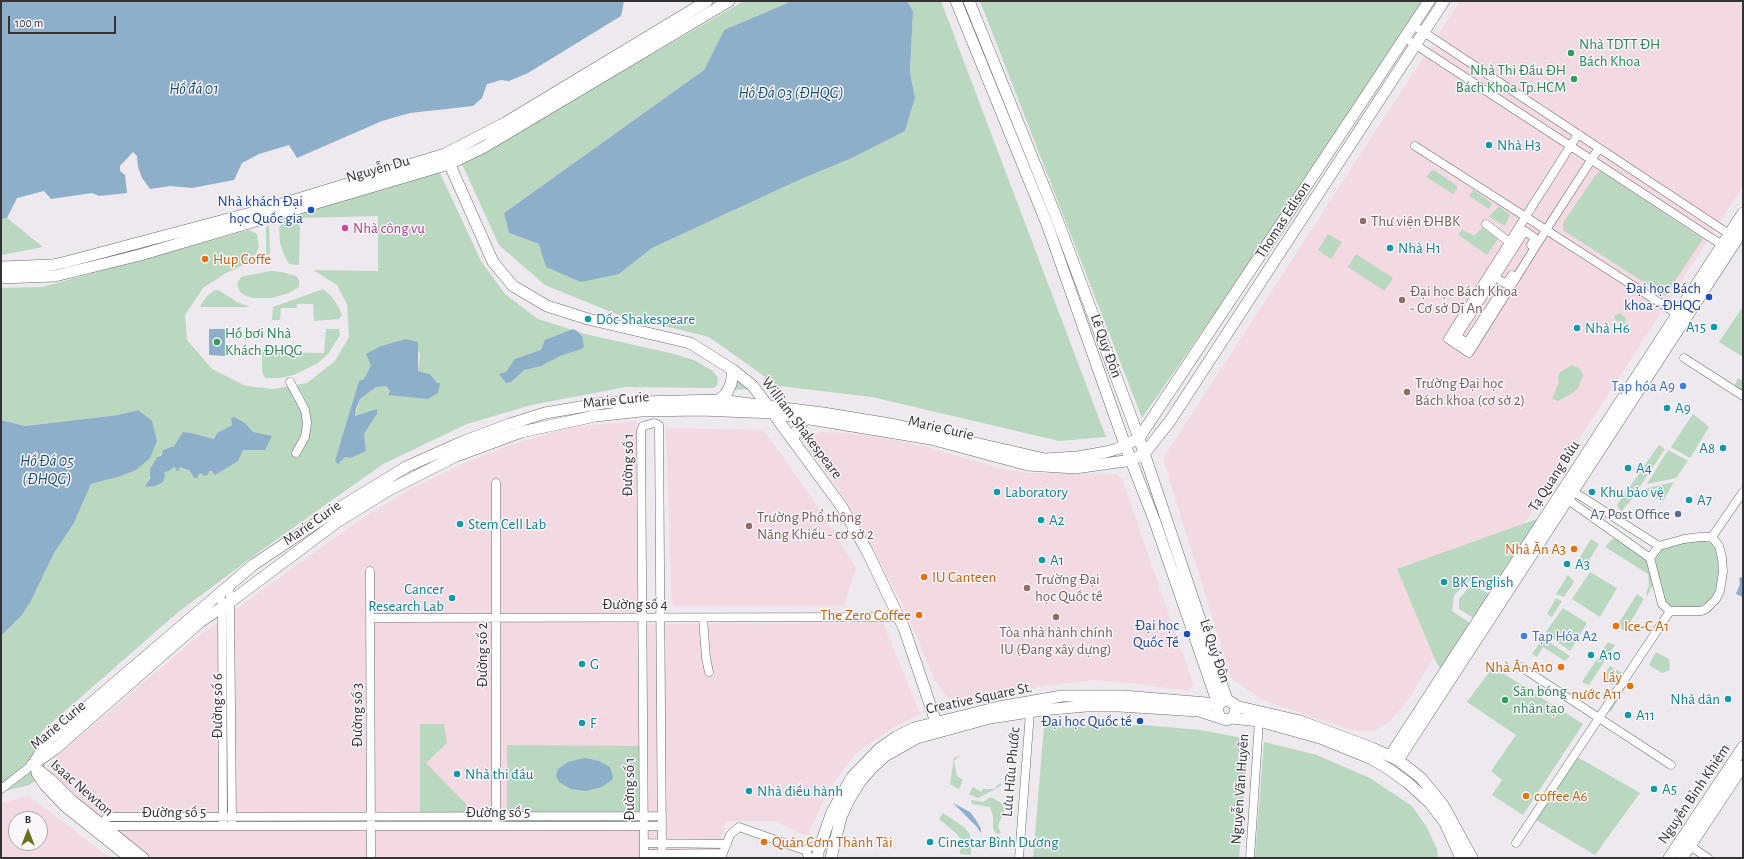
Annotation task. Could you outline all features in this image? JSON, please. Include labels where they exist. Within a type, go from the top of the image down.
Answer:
[{"type":"street","name":"Nguyễn Du","points":[[447,159],[707,1]]},
{"type":"street","name":"Nguyễn Du","points":[[1,278],[140,255],[484,147],[729,1]]},
{"type":"street","name":"Lê Quý Đôn","points":[[956,1],[1047,224],[1125,445],[1227,703]]},
{"type":"street","name":"Lê Quý Đôn","points":[[969,1],[1057,219],[1139,438],[1227,703]]},
{"type":"street","name":"Thomas Edison","points":[[1139,438],[1429,1]]},
{"type":"street","name":"Thomas Edison","points":[[1144,454],[1170,421],[1444,1]]},
{"type":"street","points":[[1413,25],[1729,234]]},
{"type":"street","points":[[1405,38],[1722,245]]},
{"type":"street","points":[[1486,90],[1493,78]]},
{"type":"street","points":[[992,91],[1003,84]]},
{"type":"street","points":[[1578,134],[1448,338],[1469,354],[1599,148]]},
{"type":"street","points":[[1415,146],[1681,317]]},
{"type":"street","name":"William Shakespeare","points":[[447,159],[493,262],[513,286],[548,306],[588,319],[690,343],[733,370],[753,386],[844,511],[867,551],[899,617],[910,644],[937,727]]},
{"type":"street","points":[[1022,164],[1033,159]]},
{"type":"street","points":[[1661,204],[1668,193]]},
{"type":"street","name":"Tạ Quang Bửu","points":[[1681,317],[1722,245],[1743,213]]},
{"type":"street","points":[[1047,224],[1057,219]]},
{"type":"street","points":[[1486,224],[1509,242]]},
{"type":"street","name":"Tạ Quang Bửu","points":[[1394,758],[1681,317],[1743,230]]},
{"type":"street","points":[[1525,231],[1535,238],[1506,284],[1467,343],[1457,336],[1525,231]]},
{"type":"street","name":"Nguyễn Du","points":[[1,267],[54,270]]},
{"type":"street","points":[[1495,276],[1506,284]]},
{"type":"street","points":[[1200,347],[1213,355]]},
{"type":"street","points":[[1684,358],[1743,396]]},
{"type":"street","points":[[719,400],[726,394],[731,384],[733,370]]},
{"type":"street","points":[[290,382],[305,410],[307,423],[305,437],[296,453]]},
{"type":"street","name":"Marie Curie","points":[[32,766],[55,749],[200,622],[226,605],[387,486],[406,467],[462,442],[545,413],[604,403],[719,400],[771,410],[805,419],[931,439],[1028,465],[1074,468],[1132,460],[1144,454]]},
{"type":"street","name":"Marie Curie","points":[[32,766],[48,740],[224,589],[265,557],[331,513],[387,486],[456,456],[521,432],[556,423],[595,416],[641,411],[771,410],[823,412],[896,425],[1045,458],[1078,456],[1106,452],[1139,438]]},
{"type":"street","points":[[793,442],[795,433],[805,419]]},
{"type":"street","name":"Đường số 1","points":[[644,856],[641,431],[643,426],[654,423],[659,425],[662,856]]},
{"type":"street","name":"Đường số 2","points":[[496,483],[496,826]]},
{"type":"street","points":[[1712,537],[1743,492]]},
{"type":"street","points":[[1566,493],[1659,546]]},
{"type":"street","points":[[1566,493],[1650,558],[1662,604],[1670,611],[1700,611],[1706,609],[1716,599],[1720,591],[1722,579],[1722,558],[1719,546],[1712,537]]},
{"type":"street","points":[[1155,522],[1166,518]]},
{"type":"street","points":[[1650,558],[1659,546],[1684,539],[1712,537]]},
{"type":"street","name":"Đường số 3","points":[[370,571],[371,858]]},
{"type":"street","name":"Đường số 6","points":[[224,589],[226,605],[232,826]]},
{"type":"street","name":"Đường số 6","points":[[223,821],[226,605]]},
{"type":"street","points":[[1516,843],[1670,611]]},
{"type":"street","name":"Đường số 4","points":[[370,618],[899,617]]},
{"type":"street","points":[[703,618],[706,658],[709,672]]},
{"type":"street","points":[[1521,667],[1671,765]]},
{"type":"street","name":"Creative Square St.","points":[[831,855],[836,831],[846,807],[860,782],[885,756],[902,745],[937,727],[1000,707],[1062,696],[1130,696],[1227,703],[1300,722],[1394,758]]},
{"type":"street","points":[[1219,716],[1216,710],[1227,703],[1235,714],[1232,718]]},
{"type":"street","name":"Creative Square St.","points":[[814,854],[832,812],[852,777],[878,749],[896,737],[914,728],[937,727],[1030,712],[1086,706],[1119,706],[1199,711],[1219,716],[1225,720],[1232,718],[1259,721],[1326,740],[1372,759],[1408,783],[1430,803],[1444,823],[1461,858]]},
{"type":"street","name":"Lưu Hữu Phước","points":[[1019,858],[1030,712]]},
{"type":"street","name":"Nguyễn Văn Huyên","points":[[1250,858],[1259,721]]},
{"type":"street","name":"Nguyễn Bỉnh Khiêm","points":[[1682,858],[1685,844],[1743,747]]},
{"type":"street","points":[[1394,758],[1421,778],[1443,805],[1472,858]]},
{"type":"street","points":[[1,789],[32,766]]},
{"type":"street","name":"Isaac Newton","points":[[32,766],[45,785],[65,806],[130,858]]},
{"type":"street","name":"Isaac Newton","points":[[32,766],[50,779],[71,800],[143,858]]},
{"type":"street","name":"Nguyễn Bỉnh Khiêm","points":[[1670,858],[1685,844],[1743,766]]},
{"type":"street","name":"Đường số 5","points":[[662,816],[232,817],[223,821],[111,826],[105,824],[104,822],[107,817],[223,821],[232,826],[662,826]]},
{"type":"street","points":[[644,856],[722,856],[730,835],[739,827],[814,854],[831,855]]},
{"type":"street","points":[[644,843],[727,844]]},
{"type":"street","points":[[1685,844],[1708,858]]},
{"type":"shaded area","name":"Trường Đại học Bách khoa (cơ sở 2)","points":[[1460,1],[1743,1],[1743,186],[1524,524],[1398,569],[1434,657],[1408,700],[1388,723],[1373,731],[1351,730],[1263,700],[1231,677],[1164,462],[1164,457]]},
{"type":"shaded area","points":[[637,421],[638,624],[883,623],[920,714],[891,729],[856,753],[829,789],[807,836],[775,821],[726,821],[715,858],[146,858],[52,783],[56,757],[195,639],[358,521],[418,485],[510,445],[573,427]]},
{"type":"shaded area","name":"Trường Phổ thông Năng Khiếu - cơ sở 2","points":[[666,428],[763,430],[815,503],[856,568],[844,606],[675,606],[672,604]]},
{"type":"shaded area","name":"Trường Đại học Quốc tế","points":[[822,432],[881,437],[934,449],[1004,470],[1031,473],[1117,474],[1122,479],[1193,684],[1191,688],[1187,691],[1139,684],[1094,680],[996,694],[968,702],[954,701],[945,695],[934,679],[908,615],[855,515],[835,484],[803,440],[806,435]]},
{"type":"shaded area","points":[[29,796],[110,858],[1,858],[1,803]]},
{"type":"green space","points":[[744,1],[792,1],[724,30],[704,70],[504,213],[509,233],[619,274],[652,248],[799,180],[852,158],[905,131],[915,98],[910,72],[913,11],[907,1],[941,1],[1106,437],[1059,441],[872,397],[778,386],[709,337],[616,314],[545,285],[499,245],[462,164]]},
{"type":"green space","points":[[980,1],[1426,1],[1306,182],[1142,418]]},
{"type":"green space","points":[[1434,170],[1457,186],[1457,189],[1453,194],[1426,177],[1431,171]]},
{"type":"green space","points":[[439,171],[481,261],[505,294],[538,319],[585,334],[670,353],[694,360],[713,371],[718,378],[717,386],[713,388],[626,387],[531,405],[467,424],[383,464],[259,552],[177,613],[41,732],[45,765],[41,777],[29,785],[1,792],[1,636],[22,615],[31,601],[54,553],[74,523],[91,484],[121,476],[138,410],[118,415],[25,426],[1,420],[1,288],[42,287],[249,230],[257,234],[259,247],[252,261],[226,273],[203,288],[185,315],[187,340],[212,369],[246,386],[273,389],[307,383],[335,361],[349,337],[347,304],[337,285],[313,270],[378,271],[378,216],[300,218],[299,265],[289,264],[280,243],[279,229],[281,222],[295,215]],"holes":[[[406,340],[418,342],[418,350],[420,355],[418,371],[430,374],[437,383],[388,394],[390,391],[386,386],[376,387],[360,399],[355,416],[377,410],[377,414],[364,434],[366,451],[351,458],[345,457],[358,384],[364,379],[381,346]],[[245,423],[253,432],[243,450],[219,472],[209,471],[207,474],[202,473],[198,475],[180,467],[177,469],[174,467],[169,471],[165,470],[147,482],[163,450],[174,446],[184,432],[214,439],[217,433],[232,425]]]},
{"type":"green space","points":[[1600,171],[1703,239],[1665,296],[1563,230],[1563,223]]},
{"type":"green space","points":[[1473,190],[1492,203],[1489,209],[1469,196]]},
{"type":"green space","points":[[1499,206],[1510,215],[1505,226],[1489,217]]},
{"type":"green space","points":[[7,218],[43,247],[1,255],[1,219]]},
{"type":"green space","points":[[269,225],[270,253],[267,256],[266,227]]},
{"type":"green space","points":[[1482,228],[1498,239],[1487,255],[1458,233],[1461,232],[1461,229],[1474,236]]},
{"type":"green space","points":[[1328,234],[1342,242],[1331,259],[1318,250]]},
{"type":"green space","points":[[1356,254],[1393,278],[1385,290],[1348,267]]},
{"type":"green space","points":[[270,271],[282,272],[296,276],[299,280],[299,287],[289,293],[271,298],[252,298],[240,292],[237,284],[241,277]]},
{"type":"green space","points":[[323,289],[332,297],[339,308],[342,315],[339,319],[314,321],[313,304],[297,304],[297,308],[281,308],[280,320],[272,320],[273,307]]},
{"type":"green space","points":[[215,290],[220,291],[237,302],[250,307],[201,307],[200,306],[207,296]]},
{"type":"green space","points":[[1742,308],[1743,309],[1743,357],[1719,342]]},
{"type":"green space","points":[[1620,313],[1626,318],[1625,324],[1621,324],[1614,318],[1615,315]]},
{"type":"green space","points":[[326,329],[339,329],[340,335],[328,354],[318,363],[294,375],[280,378],[265,378],[262,372],[262,352],[324,353]]},
{"type":"green space","points":[[1572,365],[1580,369],[1583,375],[1578,388],[1558,401],[1552,399],[1559,382],[1559,373]]},
{"type":"green space","points":[[730,375],[749,389],[728,390]]},
{"type":"green space","points":[[1738,378],[1743,381],[1743,393],[1734,387]]},
{"type":"green space","points":[[1693,414],[1709,427],[1690,458],[1671,447]]},
{"type":"green space","points":[[1659,445],[1665,449],[1631,500],[1621,512],[1617,505]]},
{"type":"green space","points":[[1668,450],[1688,461],[1676,478],[1647,484]]},
{"type":"green space","points":[[1674,482],[1663,501],[1642,491],[1644,489]]},
{"type":"green space","points":[[1546,518],[1497,591],[1471,579],[1454,595],[1452,611],[1476,627],[1444,676],[1434,657],[1397,569],[1534,520]]},
{"type":"green space","points":[[1591,539],[1599,544],[1586,565],[1580,561],[1582,558],[1580,557]]},
{"type":"green space","points":[[1612,539],[1620,540],[1652,562],[1655,581],[1647,596],[1646,593],[1649,586],[1648,574],[1605,547]]},
{"type":"green space","points":[[1698,539],[1711,543],[1718,548],[1720,580],[1714,596],[1699,607],[1685,610],[1672,608],[1665,602],[1657,572],[1655,558],[1658,549]]},
{"type":"green space","points":[[1590,572],[1617,588],[1600,617],[1572,599]]},
{"type":"green space","points":[[1568,575],[1574,582],[1564,597],[1556,594]]},
{"type":"green space","points":[[1471,585],[1494,596],[1478,621],[1459,609],[1459,599]]},
{"type":"green space","points":[[1637,594],[1644,599],[1625,631],[1617,626]]},
{"type":"green space","points":[[1556,598],[1562,601],[1552,617],[1547,614]]},
{"type":"green space","points":[[1563,608],[1587,623],[1570,651],[1545,633]]},
{"type":"green space","points":[[1543,638],[1570,656],[1565,661],[1543,647],[1537,657],[1532,654]]},
{"type":"green space","points":[[1608,642],[1615,645],[1589,685],[1582,682]]},
{"type":"green space","points":[[1656,652],[1669,659],[1670,670],[1662,673],[1649,665]]},
{"type":"green space","points":[[1610,666],[1624,674],[1615,686],[1601,680]]},
{"type":"green space","points":[[1493,667],[1583,724],[1523,815],[1492,795],[1502,780],[1491,771],[1516,735],[1467,702]]},
{"type":"green space","points":[[1631,672],[1634,673],[1610,713],[1610,705]]},
{"type":"green space","points":[[420,724],[444,724],[447,743],[426,763],[467,805],[468,813],[420,812]]},
{"type":"green space","points":[[1143,725],[1200,730],[1248,739],[1239,858],[1033,858],[1044,726]]},
{"type":"green space","points":[[1264,742],[1317,755],[1370,778],[1412,806],[1426,826],[1437,849],[1438,858],[1255,858]]},
{"type":"green space","points":[[507,745],[644,746],[642,812],[507,812]]},
{"type":"green space","points":[[961,755],[954,761],[957,776],[963,780],[959,789],[950,784],[954,758]]},
{"type":"green space","points":[[1574,755],[1640,793],[1595,855],[1533,818]]},
{"type":"green space","points":[[1001,782],[1001,786],[978,798],[969,794],[973,787],[981,792],[983,789],[994,789]]},
{"type":"green space","points":[[991,797],[1003,804],[1004,811],[998,826],[1001,833],[997,834],[993,829],[993,816],[990,807],[972,804],[971,800],[983,802]]},
{"type":"green space","points":[[943,813],[964,827],[970,834],[971,855],[960,854],[961,840],[957,834],[939,819]]},
{"type":"green space","points":[[509,819],[637,820],[635,822],[511,822]]},
{"type":"water","name":"Hồ đá 01","points":[[1,1],[624,1],[621,16],[528,73],[509,81],[501,80],[487,84],[482,98],[473,106],[410,113],[382,121],[297,158],[289,145],[259,154],[242,163],[234,180],[192,188],[170,186],[150,189],[142,178],[138,167],[137,156],[133,152],[120,166],[120,171],[125,175],[127,193],[99,196],[92,193],[51,199],[44,191],[17,198],[7,218],[1,219]]},
{"type":"water","name":"Hồ Đá 03 (ĐHQG)","points":[[792,1],[907,1],[913,11],[910,72],[915,98],[905,131],[852,158],[799,180],[652,248],[619,274],[581,282],[546,267],[539,244],[509,233],[504,213],[704,70],[724,30]]},
{"type":"water","name":"Hồ bơi Nhà Khách ĐHQG","points":[[209,329],[225,329],[225,356],[209,355]]},
{"type":"water","points":[[573,329],[582,336],[584,347],[581,349],[560,356],[541,366],[524,370],[511,382],[506,383],[499,374],[506,372],[515,359],[541,350],[545,340]]},
{"type":"water","points":[[406,339],[418,342],[418,371],[430,374],[437,383],[440,383],[438,393],[428,399],[388,395],[390,391],[386,386],[376,387],[360,399],[356,409],[355,416],[377,409],[377,414],[364,434],[366,451],[351,458],[345,457],[338,464],[335,461],[359,381],[364,379],[371,365],[366,354],[381,346]]},
{"type":"water","name":"Hồ Đá 05 (ĐHQG)","points":[[138,410],[152,421],[157,441],[150,458],[136,470],[121,476],[91,484],[74,523],[54,553],[31,601],[22,615],[1,636],[1,420],[25,426],[118,415]]},
{"type":"water","points":[[234,417],[245,423],[253,432],[272,436],[265,450],[243,450],[238,461],[215,475],[212,471],[209,471],[208,475],[203,476],[202,473],[198,475],[198,478],[194,478],[190,471],[180,467],[178,471],[176,471],[177,469],[174,467],[169,471],[164,472],[165,475],[163,482],[155,486],[145,487],[150,478],[150,469],[157,457],[161,456],[163,450],[174,446],[183,432],[214,439],[217,433],[232,425],[231,418]]},
{"type":"water","points":[[1743,577],[1743,597],[1736,594],[1740,584],[1739,578]]},
{"type":"water","points":[[585,758],[599,761],[610,767],[613,776],[612,780],[602,787],[586,791],[571,789],[559,782],[556,776],[558,769],[568,762]]},
{"type":"water","points":[[953,803],[970,812],[981,829],[981,833],[977,827]]},
{"type":"place","name":"Nhà TDTT ĐH Bách Khoa","points":[[1571,53]]},
{"type":"place","name":"Nhà Thi Đấu ĐH Bách Khoa Tp.HCM","points":[[1574,79]]},
{"type":"place","name":"Nhà H3","points":[[1489,145]]},
{"type":"place","name":"Nhà khách Đại học Quốc gia","points":[[311,210]]},
{"type":"place","name":"Thư viện ĐHBK","points":[[1363,221]]},
{"type":"place","name":"Nhà công vụ","points":[[345,228]]},
{"type":"place","name":"Nhà H1","points":[[1390,248]]},
{"type":"place","name":"Hup Coffe","points":[[205,259]]},
{"type":"place","name":"Đại học Bách khoa - ĐHQG","points":[[1709,297]]},
{"type":"place","name":"Đại học Bách Khoa - Cơ sở Dĩ An","points":[[1402,300]]},
{"type":"place","name":"Dốc Shakespeare","points":[[588,319]]},
{"type":"place","name":"A15","points":[[1714,327]]},
{"type":"place","name":"Nhà H6","points":[[1577,328]]},
{"type":"place","name":"Hồ bơi Nhà Khách ĐHQG","points":[[217,342]]},
{"type":"place","name":"Tạp hóa A9","points":[[1683,386]]},
{"type":"place","name":"Trường Đại học Bách khoa (cơ sở 2)","points":[[1407,392]]},
{"type":"place","name":"A9","points":[[1667,408]]},
{"type":"place","name":"A8","points":[[1723,448]]},
{"type":"place","name":"A4","points":[[1628,468]]},
{"type":"place","name":"Laboratory","points":[[997,492]]},
{"type":"place","name":"Khu bảo vệ","points":[[1592,492]]},
{"type":"place","name":"A7","points":[[1689,500]]},
{"type":"place","name":"A7 Post Office","points":[[1678,514]]},
{"type":"place","name":"A2","points":[[1041,520]]},
{"type":"place","name":"Stem Cell Lab","points":[[460,524]]},
{"type":"place","name":"Trường Phổ thông Năng Khiếu - cơ sở 2","points":[[749,526]]},
{"type":"place","name":"Nhà Ăn A3","points":[[1574,549]]},
{"type":"place","name":"A1","points":[[1042,560]]},
{"type":"place","name":"A3","points":[[1567,564]]},
{"type":"place","name":"IU Canteen","points":[[924,577]]},
{"type":"place","name":"BK English","points":[[1444,582]]},
{"type":"place","name":"Trường Đại học Quốc tế","points":[[1027,588]]},
{"type":"place","name":"Cancer Research Lab","points":[[452,598]]},
{"type":"place","name":"The Zero Coffee","points":[[919,615]]},
{"type":"place","name":"Tòa nhà hành chính IU (Đang xây dựng)","points":[[1056,617]]},
{"type":"place","name":"Ice-C A1","points":[[1616,626]]},
{"type":"place","name":"Đại học Quốc Tế","points":[[1187,634]]},
{"type":"place","name":"Tạp Hóa A2","points":[[1524,636]]},
{"type":"place","name":"A10","points":[[1591,655]]},
{"type":"place","name":"G","points":[[582,664]]},
{"type":"place","name":"Nhà Ăn A10","points":[[1561,667]]},
{"type":"place","name":"Lấy nước A11","points":[[1630,686]]},
{"type":"place","name":"Nhà dân","points":[[1728,699]]},
{"type":"place","name":"Sân bóng nhân tạo","points":[[1505,700]]},
{"type":"place","name":"A11","points":[[1628,715]]},
{"type":"place","name":"Đại học Quốc tế","points":[[1140,721]]},
{"type":"place","name":"F","points":[[582,723]]},
{"type":"place","name":"Nhà thi đấu","points":[[457,774]]},
{"type":"place","name":"A5","points":[[1654,789]]},
{"type":"place","name":"Nhà điều hành","points":[[749,791]]},
{"type":"place","name":"coffee A6","points":[[1526,796]]},
{"type":"place","name":"Quán Cơm Thành Tài","points":[[764,842]]},
{"type":"place","name":"Cinestar Bình Dương","points":[[930,842]]}]
